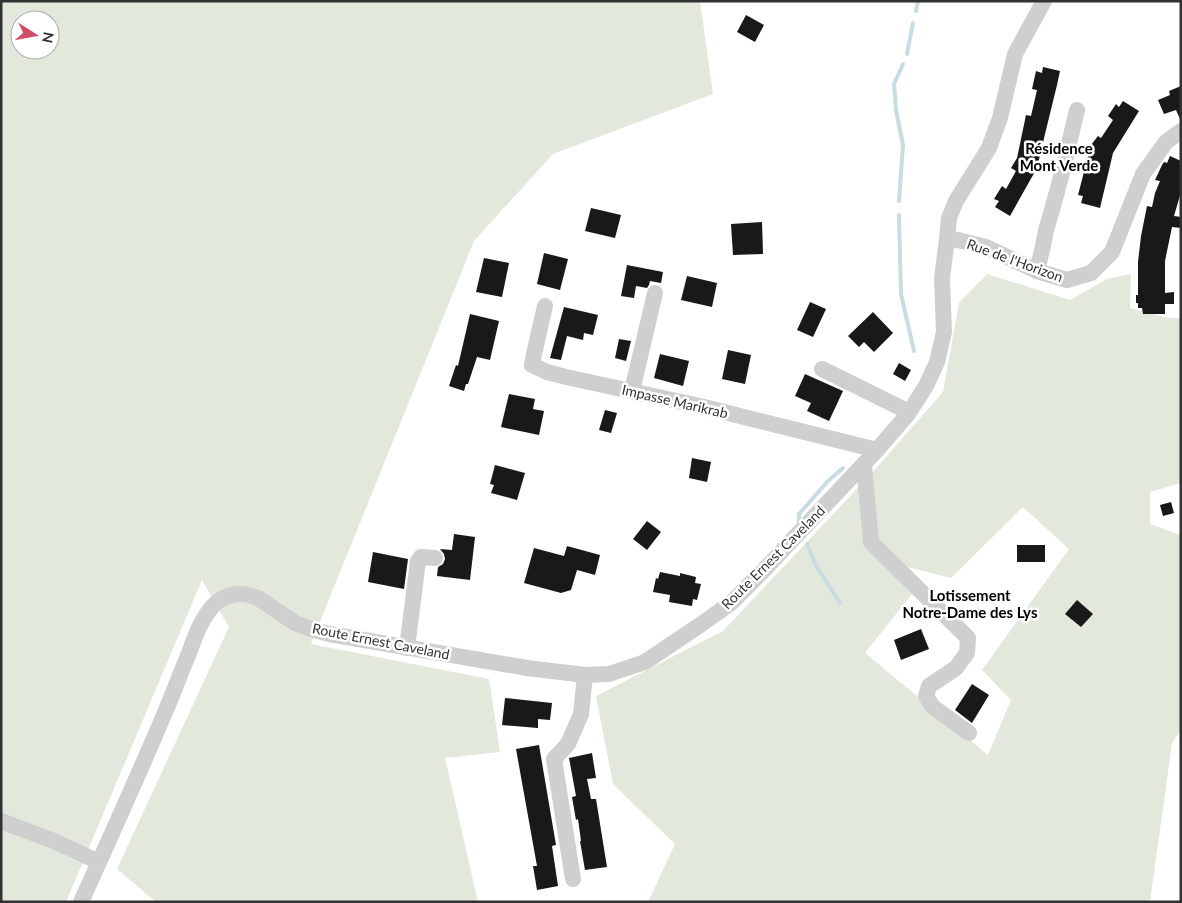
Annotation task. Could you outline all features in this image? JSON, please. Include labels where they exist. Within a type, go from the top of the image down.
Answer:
[{"type":"street","name":"Route Ernest Caveland","points":[[82,902],[204,618],[223,597],[238,594],[252,595],[295,623],[329,634],[527,668],[585,675],[609,674],[645,662],[731,603],[877,450],[908,414],[926,386],[937,362],[944,332],[942,278],[949,218],[956,201],[989,148],[1000,118],[1015,54],[1044,1]]},
{"type":"street","points":[[1037,271],[1077,110]]},
{"type":"street","name":"Rue de l'Horizon","points":[[947,239],[986,247],[1037,271],[1067,280],[1090,273],[1112,252],[1143,174],[1166,142],[1181,131]]},
{"type":"street","points":[[632,392],[655,293]]},
{"type":"street","name":"Impasse Marikrab","points":[[545,306],[532,365],[547,372],[700,406],[877,450]]},
{"type":"street","points":[[822,369],[901,408],[908,414]]},
{"type":"street","points":[[864,464],[872,542],[968,638],[968,653],[956,668],[929,686],[926,696],[933,707],[969,733]]},
{"type":"street","points":[[407,648],[418,561],[421,557],[435,558]]},
{"type":"street","points":[[573,879],[554,759],[568,744],[581,714],[585,675]]},
{"type":"street","points":[[1,821],[54,841],[99,862]]},
{"type":"shaded area","points":[[1,1],[700,1],[713,94],[553,154],[474,241],[311,644],[489,679],[500,752],[445,758],[478,902],[156,902],[117,869],[229,627],[202,580],[66,902],[1,902]]},
{"type":"shaded area","points":[[987,274],[1070,300],[1107,279],[1131,274],[1130,308],[1168,318],[1181,318],[1181,483],[1150,492],[1150,524],[1181,535],[1181,730],[1172,743],[1150,902],[648,902],[675,844],[613,784],[596,696],[723,631],[871,474],[943,392],[959,303]],"holes":[[[1023,507],[1069,549],[982,670],[1011,700],[988,755],[865,653],[912,594],[892,563],[951,578]]]},
{"type":"building","points":[[746,15],[764,25],[755,42],[737,32]]},
{"type":"building","points":[[1043,67],[1060,71],[1057,85],[1037,168],[1010,216],[995,207],[999,201],[994,199],[1002,186],[1006,189],[1016,171],[1011,168],[1017,158],[1026,115],[1031,116],[1037,90],[1032,89],[1036,71],[1042,73]]},
{"type":"building","points":[[1181,86],[1180,119],[1176,110],[1164,114],[1158,100],[1170,95],[1169,91]]},
{"type":"building","points":[[1123,101],[1139,111],[1113,153],[1100,208],[1081,203],[1083,196],[1078,195],[1091,145],[1098,136],[1101,138],[1113,120],[1108,116],[1116,104],[1119,107]]},
{"type":"building","points":[[1170,156],[1181,161],[1181,192],[1174,216],[1181,217],[1181,228],[1172,227],[1165,261],[1165,293],[1174,292],[1174,304],[1165,304],[1165,314],[1143,314],[1142,308],[1138,308],[1138,303],[1136,303],[1141,236],[1147,206],[1152,207],[1160,181],[1155,180],[1162,165],[1164,162],[1167,163]]},
{"type":"building","points":[[591,208],[621,215],[615,238],[585,231]]},
{"type":"building","points":[[762,222],[763,254],[733,255],[731,224]]},
{"type":"building","points":[[544,253],[568,259],[560,290],[537,284]]},
{"type":"building","points":[[484,258],[509,263],[502,297],[476,292]]},
{"type":"building","points":[[627,265],[663,272],[661,283],[650,281],[647,288],[636,286],[634,298],[621,296]]},
{"type":"building","points":[[687,276],[717,283],[712,307],[681,300]]},
{"type":"building","points":[[810,302],[826,309],[813,337],[797,330]]},
{"type":"building","points":[[564,307],[598,315],[593,335],[584,333],[583,340],[567,336],[561,360],[550,358]]},
{"type":"building","points":[[873,312],[893,333],[874,352],[864,342],[859,347],[848,336]]},
{"type":"building","points":[[470,314],[499,321],[490,360],[477,357],[464,391],[449,386],[456,365],[458,366]]},
{"type":"building","points":[[619,339],[631,341],[626,361],[615,358]]},
{"type":"building","points":[[728,350],[751,355],[745,384],[722,379]]},
{"type":"building","points":[[660,354],[689,361],[683,386],[654,378]]},
{"type":"building","points":[[899,363],[911,370],[905,381],[893,374]]},
{"type":"building","points":[[805,374],[843,391],[829,421],[807,411],[811,403],[795,396]]},
{"type":"building","points":[[509,394],[535,399],[533,409],[544,411],[539,435],[501,427]]},
{"type":"building","points":[[605,410],[617,413],[611,433],[599,430]]},
{"type":"building","points":[[692,458],[711,462],[707,482],[689,478]]},
{"type":"building","points":[[495,465],[525,473],[517,500],[491,493],[494,485],[490,484]]},
{"type":"building","points":[[1171,502],[1174,513],[1163,516],[1160,505]]},
{"type":"building","points":[[647,521],[661,532],[647,550],[633,539]]},
{"type":"building","points":[[454,534],[475,537],[470,580],[437,576],[438,567],[443,564],[445,559],[440,549],[452,550]]},
{"type":"building","points":[[1017,545],[1045,545],[1045,562],[1017,562]]},
{"type":"building","points":[[567,546],[600,555],[595,575],[577,570],[571,590],[561,593],[524,583],[534,548],[564,556]]},
{"type":"building","points":[[373,552],[408,559],[404,589],[368,582]]},
{"type":"building","points":[[660,572],[680,576],[680,573],[696,577],[695,583],[701,584],[697,600],[693,599],[692,606],[669,602],[670,595],[653,592],[656,578],[658,579]]},
{"type":"building","points":[[1077,600],[1093,614],[1081,627],[1065,614]]},
{"type":"building","points":[[921,629],[929,649],[901,660],[894,640]]},
{"type":"building","points":[[972,684],[989,695],[972,723],[955,710]]},
{"type":"building","points":[[505,698],[552,703],[550,720],[538,719],[538,728],[502,725]]},
{"type":"building","points":[[539,745],[556,845],[552,846],[558,886],[537,890],[533,866],[537,866],[516,749]]},
{"type":"building","points":[[592,753],[596,778],[587,779],[591,799],[596,799],[607,867],[585,870],[578,819],[576,820],[572,797],[576,796],[569,758]]},
{"type":"waterway","points":[[916,11],[918,1]]},
{"type":"waterway","points":[[907,54],[913,23]]},
{"type":"waterway","points":[[899,201],[903,145],[896,110],[894,84],[903,64]]},
{"type":"waterway","points":[[899,215],[901,294],[914,351]]},
{"type":"waterway","points":[[799,524],[799,514],[828,481],[843,468]]},
{"type":"waterway","points":[[807,544],[815,564],[840,603]]},
{"type":"district","name":"Résidence Mont Verde","points":[[1059,156]]},
{"type":"district","name":"Lotissement Notre-Dame des Lys","points":[[970,604]]}]
